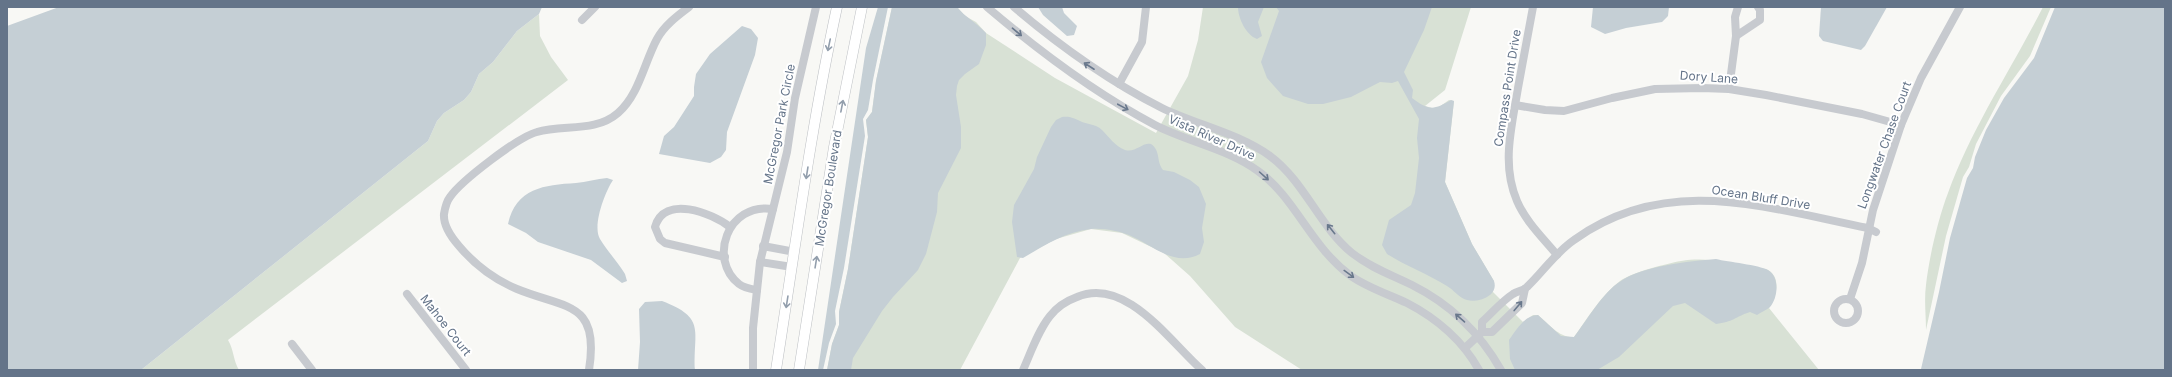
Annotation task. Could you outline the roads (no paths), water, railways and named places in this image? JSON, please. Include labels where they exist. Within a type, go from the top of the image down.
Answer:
[{"type":"main road","name":"McGregor Boulevard","points":[[776,370],[828,50],[837,7]]},
{"type":"main road","name":"McGregor Boulevard","points":[[799,370],[834,147],[862,7]]},
{"type":"street","points":[[582,20],[595,7]]},
{"type":"street","points":[[589,370],[592,345],[591,335],[582,319],[568,306],[517,289],[498,280],[480,267],[452,237],[444,217],[445,207],[449,198],[459,187],[527,136],[546,130],[600,123],[617,114],[631,98],[657,39],[669,24],[689,7]]},
{"type":"street","name":"McGregor Park Circle","points":[[753,370],[760,262],[787,152],[795,98],[816,7]]},
{"type":"street","name":"Vista River Drive","points":[[987,7],[1044,55],[1115,103],[1164,129],[1240,161],[1258,171],[1284,198],[1319,246],[1338,266],[1361,282],[1406,303],[1430,317],[1465,348],[1479,370]]},
{"type":"street","points":[[1119,84],[1142,42],[1146,7]]},
{"type":"street","name":"Compass Point Drive","points":[[1533,7],[1508,150],[1511,182],[1517,201],[1526,218],[1557,255]]},
{"type":"street","points":[[1729,89],[1736,36],[1735,17],[1738,7]]},
{"type":"street","points":[[1736,36],[1760,20],[1760,10],[1758,7]]},
{"type":"street","name":"Longwater Chase Court","points":[[1850,299],[1872,230],[1880,186],[1901,125],[1921,78],[1960,7]]},
{"type":"street","name":"Vista River Drive","points":[[1019,9],[1071,54],[1119,84],[1163,108],[1247,142],[1270,157],[1288,173],[1328,226],[1352,253],[1375,268],[1431,295],[1462,319],[1480,334],[1501,370]]},
{"type":"street","name":"Dory Lane","points":[[1515,105],[1545,110],[1564,111],[1612,98],[1655,89],[1678,87],[1729,89],[1862,114],[1901,125]]},
{"type":"street","name":"Ocean Bluff Drive","points":[[1526,289],[1513,294],[1482,322],[1480,334],[1492,332],[1522,303],[1526,289],[1557,255],[1575,239],[1607,221],[1645,207],[1681,200],[1716,200],[1746,204],[1872,230]]},
{"type":"street","points":[[757,290],[744,287],[732,277],[725,257],[725,242],[730,227],[739,217],[752,209],[761,207],[773,209]]},
{"type":"street","points":[[725,257],[665,243],[660,239],[655,227],[660,215],[672,208],[677,208],[708,214],[730,227]]},
{"type":"street","points":[[764,246],[795,252]]},
{"type":"street","points":[[760,262],[792,267]]},
{"type":"street","points":[[1023,370],[1044,324],[1055,310],[1080,296],[1101,293],[1112,295],[1130,302],[1202,370]]},
{"type":"street","name":"Mahoe Court","points":[[407,294],[466,370]]},
{"type":"street","points":[[1498,308],[1507,317]]},
{"type":"street","points":[[1465,348],[1480,334]]},
{"type":"street","points":[[292,344],[312,370]]}]
